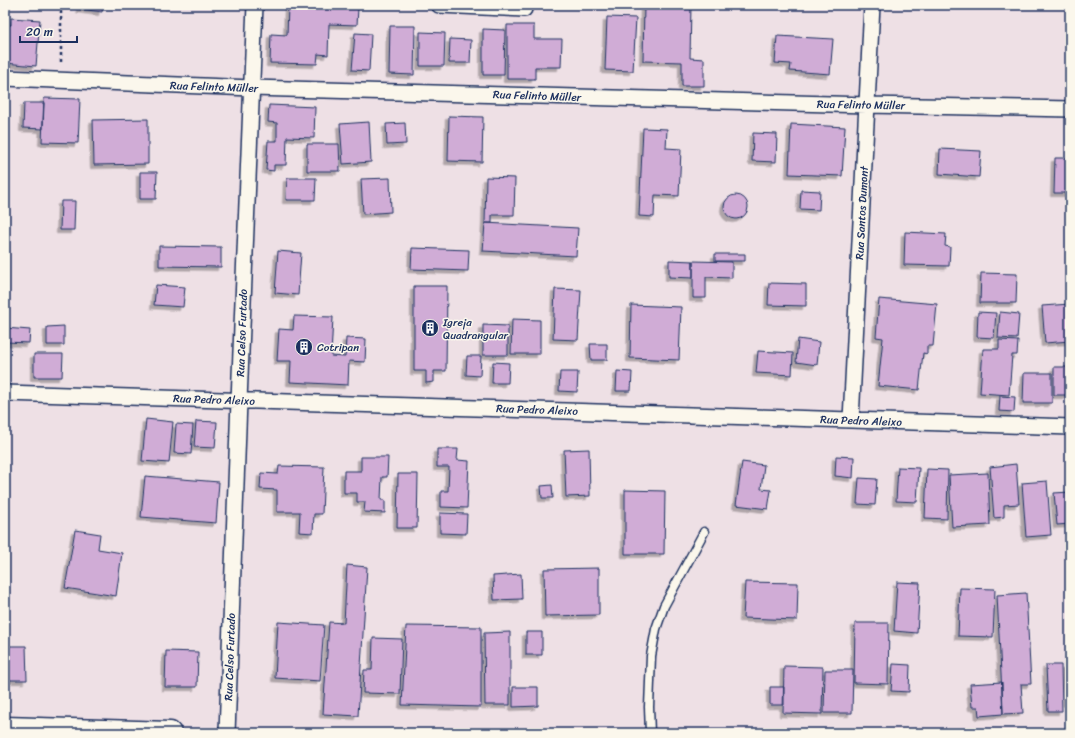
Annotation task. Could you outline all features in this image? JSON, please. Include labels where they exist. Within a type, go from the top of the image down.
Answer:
[{"type":"highway","points":[[5,728],[170,733]]},
{"type":"street","name":"Rua Celso Furtado","points":[[227,733],[239,401],[256,5]]},
{"type":"street","points":[[439,5],[524,9]]},
{"type":"street","name":"Rua Santos Dumont","points":[[851,420],[872,5]]},
{"type":"street","name":"Rua Felinto Müller","points":[[5,78],[252,88],[867,105],[1070,109]]},
{"type":"street","name":"Rua Pedro Aleixo","points":[[5,393],[1070,427]]},
{"type":"lane","points":[[650,733],[649,707],[651,656],[656,630],[664,606],[704,532]]},
{"type":"path","points":[[61,5],[61,81]]},
{"type":"building","points":[[80,5],[103,5],[102,12],[80,9]]},
{"type":"building","points":[[644,5],[691,5],[690,58],[704,59],[704,86],[682,86],[682,62],[643,61]]},
{"type":"building","points":[[288,6],[358,8],[357,25],[329,24],[328,55],[318,54],[317,64],[270,63],[271,34],[287,35]]},
{"type":"building","points":[[607,17],[636,18],[633,71],[605,70]]},
{"type":"building","points":[[11,18],[40,20],[36,66],[5,63],[6,25],[11,25]]},
{"type":"building","points":[[507,25],[534,25],[534,39],[562,39],[561,67],[535,67],[535,79],[507,79]]},
{"type":"building","points":[[390,26],[415,26],[414,75],[389,74]]},
{"type":"building","points":[[483,29],[505,30],[504,75],[483,75]]},
{"type":"building","points":[[420,32],[445,33],[444,66],[420,66]]},
{"type":"building","points":[[355,33],[371,34],[369,71],[352,70]]},
{"type":"building","points":[[777,36],[833,39],[830,74],[790,71],[791,64],[775,63]]},
{"type":"building","points":[[450,39],[471,40],[470,63],[449,63]]},
{"type":"building","points":[[44,98],[80,99],[78,143],[42,142]]},
{"type":"building","points":[[24,103],[44,103],[43,129],[23,128]]},
{"type":"building","points":[[269,105],[315,107],[314,138],[287,137],[286,165],[274,165],[274,171],[266,170],[268,141],[277,141],[277,123],[268,122]]},
{"type":"building","points":[[449,116],[483,117],[482,162],[448,161]]},
{"type":"building","points":[[148,119],[148,164],[94,165],[93,120]]},
{"type":"building","points":[[369,122],[371,162],[343,164],[340,124]]},
{"type":"building","points":[[405,123],[406,144],[387,145],[386,124]]},
{"type":"building","points":[[791,124],[845,127],[842,176],[789,174]]},
{"type":"building","points":[[643,128],[667,129],[666,148],[681,149],[679,196],[655,195],[654,217],[639,216]]},
{"type":"building","points":[[753,133],[777,134],[776,162],[752,161]]},
{"type":"building","points":[[307,144],[339,144],[340,171],[307,171]]},
{"type":"building","points":[[940,149],[981,151],[979,177],[939,174]]},
{"type":"building","points":[[1055,158],[1070,158],[1070,193],[1054,193]]},
{"type":"building","points":[[140,172],[157,172],[156,199],[140,199]]},
{"type":"building","points":[[486,177],[515,178],[514,215],[492,215],[492,223],[485,223]]},
{"type":"building","points":[[287,178],[316,178],[315,200],[286,200]]},
{"type":"building","points":[[390,178],[391,212],[363,214],[361,179]]},
{"type":"building","points":[[801,190],[820,191],[819,210],[800,209]]},
{"type":"building","points":[[736,195],[744,199],[748,207],[744,215],[736,219],[728,215],[724,207],[728,199]]},
{"type":"building","points":[[61,201],[75,201],[74,230],[60,230]]},
{"type":"building","points":[[485,223],[578,228],[576,256],[483,251]]},
{"type":"building","points":[[905,232],[946,234],[945,246],[950,247],[949,266],[904,265]]},
{"type":"building","points":[[159,246],[221,247],[221,267],[159,266]]},
{"type":"building","points":[[412,248],[469,250],[468,271],[411,269]]},
{"type":"building","points":[[278,251],[301,253],[298,295],[275,293]]},
{"type":"building","points":[[715,254],[745,254],[745,261],[715,261]]},
{"type":"building","points":[[669,260],[693,261],[693,278],[669,277]]},
{"type":"building","points":[[693,261],[732,262],[732,278],[706,277],[706,298],[693,298]]},
{"type":"building","points":[[981,273],[1017,274],[1016,303],[980,303]]},
{"type":"building","points":[[769,283],[806,284],[806,306],[768,305]]},
{"type":"building","points":[[156,285],[185,287],[183,307],[154,305]]},
{"type":"building","name":"Igreja Quadrangular","points":[[414,286],[447,286],[446,371],[434,371],[434,382],[426,383],[426,371],[414,371]]},
{"type":"building","points":[[555,289],[581,290],[578,340],[553,339]]},
{"type":"building","points":[[879,299],[937,304],[933,346],[927,346],[927,354],[923,353],[919,390],[878,386],[883,338],[876,337]]},
{"type":"building","points":[[1070,304],[1070,341],[1045,343],[1042,306]]},
{"type":"building","points":[[631,305],[681,307],[679,360],[630,358]]},
{"type":"building","points":[[978,312],[996,313],[994,338],[977,337]]},
{"type":"building","points":[[1000,312],[1019,314],[1017,339],[998,338]]},
{"type":"building","name":"Cotripan","points":[[294,316],[333,317],[331,356],[345,357],[346,338],[366,339],[365,362],[349,361],[348,385],[290,382],[291,361],[277,361],[279,329],[293,330]]},
{"type":"building","points":[[512,319],[540,320],[540,354],[511,354]]},
{"type":"building","points":[[483,325],[508,326],[508,355],[483,355]]},
{"type":"building","points":[[64,326],[64,345],[47,345],[47,327]]},
{"type":"building","points":[[5,328],[30,330],[29,343],[5,342]]},
{"type":"building","points":[[798,339],[819,342],[817,365],[796,362]]},
{"type":"building","points":[[999,340],[1018,341],[1017,355],[1012,355],[1009,395],[980,393],[983,349],[999,349]]},
{"type":"building","points":[[590,344],[607,344],[607,360],[591,360]]},
{"type":"building","points":[[758,351],[793,353],[792,375],[756,373]]},
{"type":"building","points":[[34,354],[63,354],[62,377],[34,377]]},
{"type":"building","points":[[467,356],[481,356],[480,376],[466,375]]},
{"type":"building","points":[[493,362],[509,363],[508,383],[492,383]]},
{"type":"building","points":[[1054,367],[1070,367],[1070,395],[1054,395]]},
{"type":"building","points":[[617,371],[632,372],[631,391],[616,391]]},
{"type":"building","points":[[560,372],[578,372],[577,392],[559,391]]},
{"type":"building","points":[[1024,373],[1052,373],[1052,403],[1023,403]]},
{"type":"building","points":[[1000,396],[1015,397],[1014,412],[999,411]]},
{"type":"building","points":[[146,419],[173,422],[169,463],[142,461]]},
{"type":"building","points":[[196,421],[217,422],[215,448],[194,447]]},
{"type":"building","points":[[176,424],[193,425],[191,454],[174,453]]},
{"type":"building","points":[[437,449],[458,449],[457,460],[469,461],[467,508],[441,507],[441,491],[448,491],[449,467],[437,467]]},
{"type":"building","points":[[589,449],[590,496],[566,497],[564,450]]},
{"type":"building","points":[[836,456],[854,457],[853,478],[835,476]]},
{"type":"building","points":[[361,457],[388,457],[387,477],[382,477],[381,500],[385,500],[385,513],[364,512],[365,502],[357,502],[357,493],[344,493],[344,471],[361,471]]},
{"type":"building","points":[[742,462],[764,465],[761,489],[771,490],[768,509],[736,505]]},
{"type":"building","points":[[1016,464],[1019,504],[1004,505],[1004,517],[994,518],[990,467]]},
{"type":"building","points":[[279,466],[324,467],[322,514],[314,514],[313,533],[299,532],[300,512],[277,512],[277,490],[260,489],[261,473],[278,474]]},
{"type":"building","points":[[898,467],[919,468],[917,502],[896,501]]},
{"type":"building","points":[[927,469],[948,470],[947,519],[925,518]]},
{"type":"building","points":[[988,473],[990,525],[952,527],[949,475]]},
{"type":"building","points":[[398,474],[418,474],[417,528],[397,528]]},
{"type":"building","points":[[145,476],[219,482],[216,523],[141,517]]},
{"type":"building","points":[[859,478],[877,479],[875,505],[857,504]]},
{"type":"building","points":[[1047,481],[1051,535],[1026,537],[1022,483]]},
{"type":"building","points":[[552,485],[553,498],[542,498],[541,486]]},
{"type":"building","points":[[625,490],[665,491],[664,554],[625,554]]},
{"type":"building","points":[[1070,492],[1070,524],[1057,525],[1054,493]]},
{"type":"building","points":[[440,513],[467,514],[466,534],[440,533]]},
{"type":"building","points":[[75,530],[100,534],[98,549],[122,553],[116,596],[65,588]]},
{"type":"building","points":[[347,565],[367,567],[358,716],[323,714],[329,622],[344,623]]},
{"type":"building","points":[[599,568],[599,615],[545,616],[544,569]]},
{"type":"building","points":[[521,574],[522,599],[494,600],[493,576]]},
{"type":"building","points":[[745,582],[798,583],[797,620],[743,618]]},
{"type":"building","points":[[897,582],[920,583],[917,633],[894,631]]},
{"type":"building","points":[[960,588],[995,589],[993,637],[958,636]]},
{"type":"building","points":[[1026,593],[1031,684],[1021,684],[1023,713],[1003,714],[997,595]]},
{"type":"building","points":[[278,622],[324,625],[320,681],[275,678]]},
{"type":"building","points":[[855,623],[889,623],[888,684],[854,683]]},
{"type":"building","points":[[406,626],[481,627],[481,707],[402,705]]},
{"type":"building","points":[[510,632],[510,705],[485,705],[484,633]]},
{"type":"building","points":[[526,632],[542,632],[542,655],[526,655]]},
{"type":"building","points":[[373,638],[402,639],[400,694],[363,693],[364,670],[372,670]]},
{"type":"building","points":[[5,646],[26,646],[27,680],[5,680]]},
{"type":"building","points":[[166,651],[198,652],[197,687],[165,687]]},
{"type":"building","points":[[893,664],[910,665],[909,692],[891,691]]},
{"type":"building","points":[[1046,665],[1061,665],[1062,711],[1048,711]]},
{"type":"building","points":[[784,666],[823,667],[822,714],[783,713]]},
{"type":"building","points":[[1065,666],[1070,666],[1070,702],[1067,703]]},
{"type":"building","points":[[825,670],[853,670],[852,713],[824,713]]},
{"type":"building","points":[[1002,682],[1003,714],[979,716],[978,707],[972,707],[970,684]]},
{"type":"building","points":[[513,687],[538,687],[538,706],[513,707]]},
{"type":"building","points":[[770,687],[784,687],[784,705],[770,705]]},
{"type":"place","name":"Igreja Quadrangular","points":[[430,328]]},
{"type":"place","name":"Cotripan","points":[[304,347]]}]
